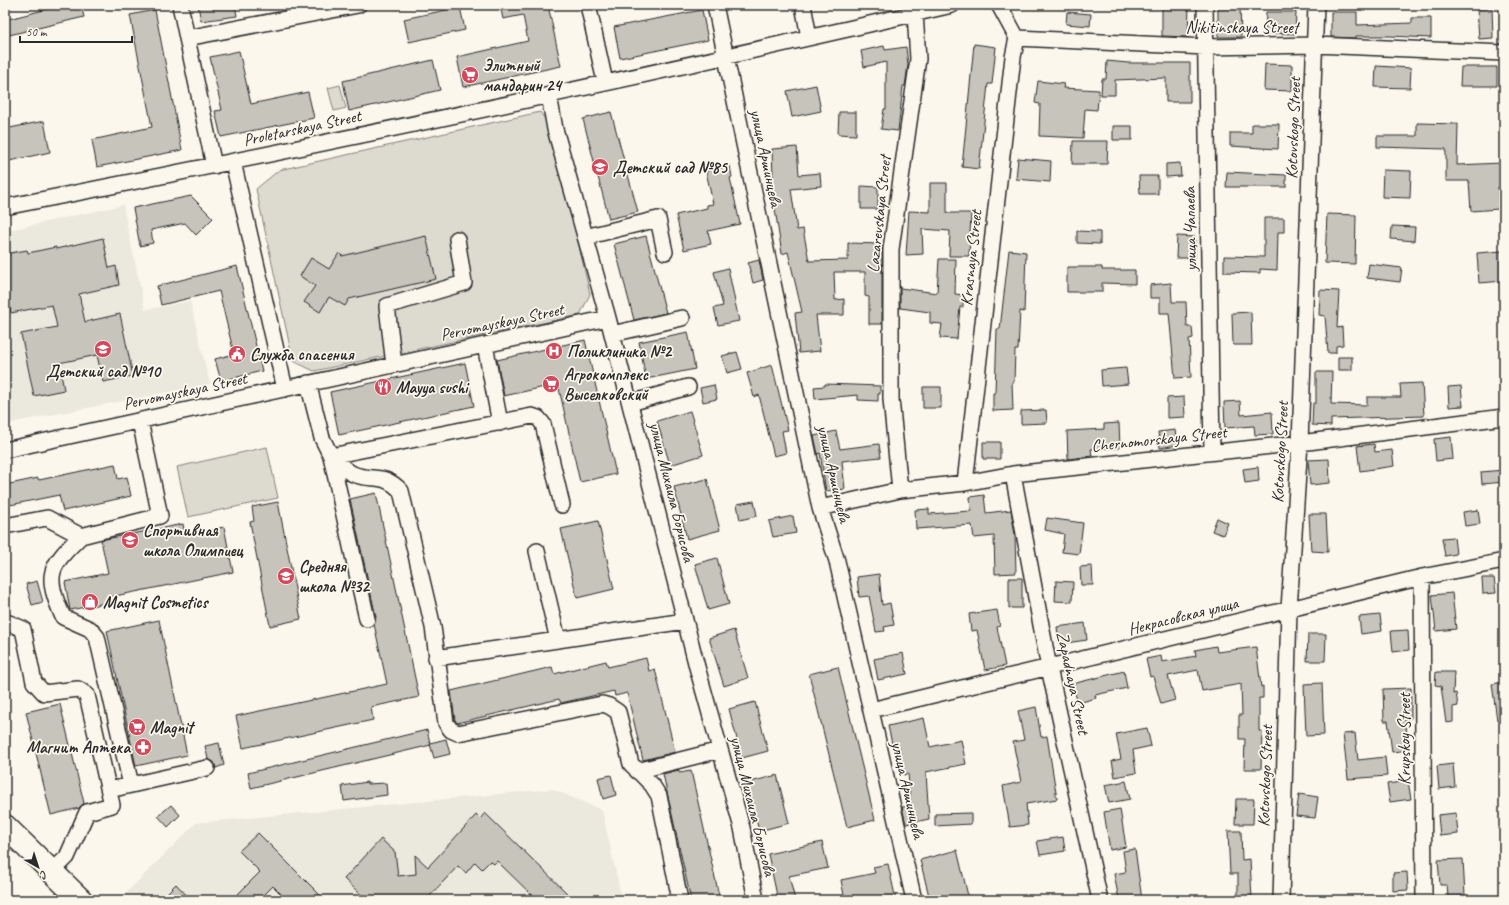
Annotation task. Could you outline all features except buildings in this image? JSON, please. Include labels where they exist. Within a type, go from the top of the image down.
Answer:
[{"type":"highway","points":[[5,826],[81,900]]},
{"type":"street","points":[[180,5],[214,166]]},
{"type":"street","points":[[187,38],[358,5]]},
{"type":"street","points":[[588,5],[605,82],[809,37],[890,12],[915,13],[952,5]]},
{"type":"street","name":"улица Аршинцева","points":[[715,5],[820,508],[837,561],[914,900]]},
{"type":"street","points":[[803,5],[809,37]]},
{"type":"street","points":[[999,5],[1017,38]]},
{"type":"street","name":"улица Чапаева","points":[[1205,5],[1212,452]]},
{"type":"street","name":"Kotovskogo Street","points":[[1280,900],[1289,609],[1300,443],[1316,5]]},
{"type":"street","name":"Lazarevskaya Street","points":[[900,490],[891,399],[891,249],[918,59],[915,13]]},
{"type":"street","name":"Nikitinskaya Street","points":[[1017,38],[1206,47],[1315,45],[1504,53]]},
{"type":"street","name":"Krasnaya Street","points":[[965,483],[1013,58],[1017,38]]},
{"type":"street","name":"Proletarskaya Street","points":[[5,206],[214,166],[605,82]]},
{"type":"street","name":"улица Михаила Борисова","points":[[548,95],[555,129],[608,318],[685,621],[742,828],[756,900]]},
{"type":"street","points":[[233,162],[285,389]]},
{"type":"street","points":[[585,237],[658,219],[665,252]]},
{"type":"street","points":[[394,365],[387,306],[464,283],[457,239]]},
{"type":"street","name":"Pervomayskaya Street","points":[[5,450],[608,318]]},
{"type":"street","points":[[612,334],[682,318]]},
{"type":"street","points":[[485,345],[500,423]]},
{"type":"street","points":[[308,384],[322,438],[331,456],[367,619]]},
{"type":"street","points":[[630,403],[688,388]]},
{"type":"street","points":[[331,456],[532,416],[538,418],[543,424],[562,505]]},
{"type":"street","name":"Chernomorskaya Street","points":[[820,508],[900,490],[965,483],[1013,474],[1300,443],[1504,417]]},
{"type":"street","points":[[131,785],[97,637],[90,629],[63,617],[58,606],[51,576],[53,567],[61,556],[81,536],[160,516],[140,421]]},
{"type":"street","points":[[331,456],[344,469],[354,474],[384,478],[393,482],[401,491],[433,627],[446,723],[451,730],[458,733],[602,704],[609,706],[618,712],[631,764],[652,785],[659,796],[680,900]]},
{"type":"street","name":"Zapadnaya Street","points":[[1013,474],[1049,668],[1100,900]]},
{"type":"street","points":[[5,526],[47,518],[81,536]]},
{"type":"street","points":[[537,551],[558,640]]},
{"type":"street","name":"Некрасовская улица","points":[[871,710],[1422,577],[1504,561]]},
{"type":"street","name":"Krupskoy Street","points":[[1422,577],[1424,900]]},
{"type":"street","points":[[436,658],[685,621]]},
{"type":"street","points":[[5,624],[9,623],[23,628],[34,682],[44,693],[78,689],[87,694],[112,805],[87,812],[67,857],[52,872]]},
{"type":"street","points":[[638,771],[720,750]]},
{"type":"street","points":[[109,790],[207,768]]},
{"type":"shaded area","points":[[340,85],[346,108],[334,111],[328,88]]},
{"type":"shaded area","points":[[540,112],[552,129],[590,294],[580,315],[314,371],[293,361],[256,189],[279,170]]},
{"type":"shaded area","name":"Детский сад №10","points":[[123,205],[145,310],[190,301],[210,384],[5,424],[5,231]]},
{"type":"shaded area","points":[[267,447],[278,498],[188,517],[177,467]]},
{"type":"shaded area","points":[[552,789],[602,810],[622,900],[123,900],[121,898],[196,823]]},
{"type":"place","name":"Элитный мандарин 24","points":[[470,75]]},
{"type":"place","name":"Детский сад №85","points":[[600,167]]},
{"type":"place","name":"Детский сад №10","points":[[103,349]]},
{"type":"place","name":"Поликлиника №2","points":[[554,351]]},
{"type":"place","name":"Служба спасения","points":[[237,354]]},
{"type":"place","name":"Агрокомплекс Выселковский","points":[[551,384]]},
{"type":"place","name":"Mayya sushi","points":[[383,387]]},
{"type":"place","name":"Спортивная школа Олимпиец","points":[[130,540]]},
{"type":"place","name":"Средняя школа №32","points":[[286,576]]},
{"type":"place","name":"Magnit Cosmetics","points":[[90,602]]},
{"type":"place","name":"Magnit","points":[[137,727]]},
{"type":"place","name":"Магнит Аптека","points":[[143,747]]}]
